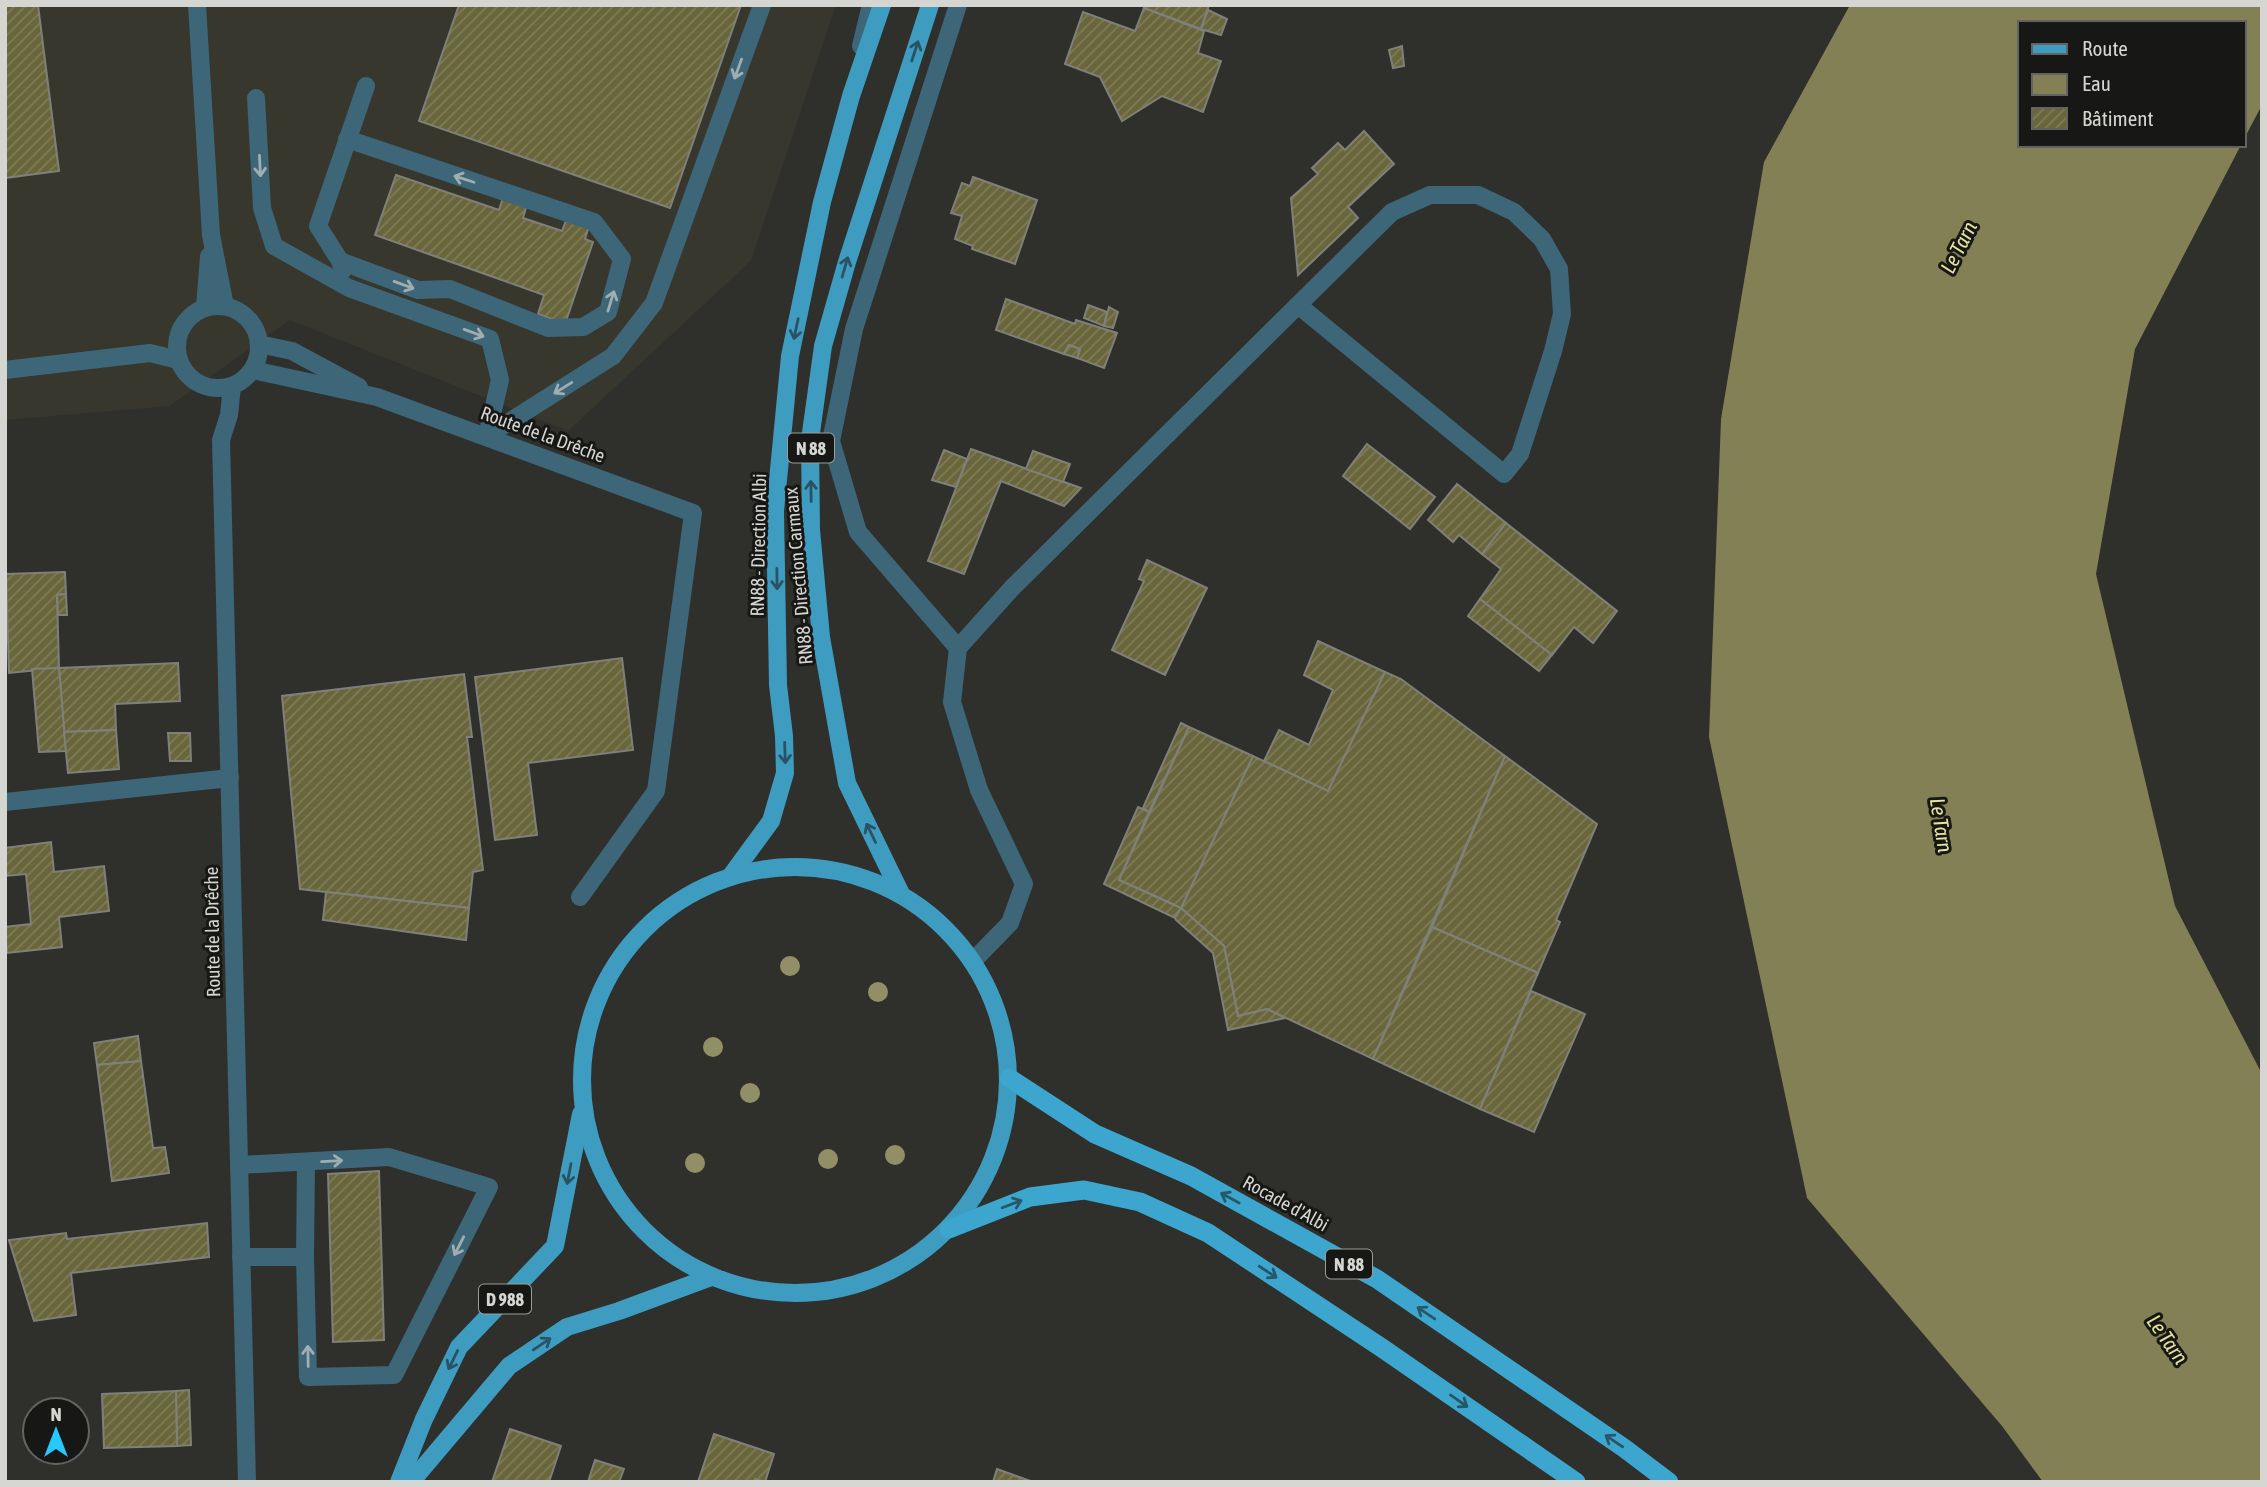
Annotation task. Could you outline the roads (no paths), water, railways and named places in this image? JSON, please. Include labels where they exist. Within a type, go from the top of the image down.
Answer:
[{"type":"highway","name":"Rocade d'Albi","points":[[1009,1078],[1095,1134],[1191,1176],[1377,1279],[1624,1448],[1669,1482]]},
{"type":"highway","name":"N 88","points":[[949,1229],[1030,1197],[1084,1190],[1140,1202],[1208,1233],[1382,1348],[1576,1482]]},
{"type":"main road","name":"RN88 - Direction Albi","points":[[730,877],[771,821],[785,773],[778,685],[775,511],[790,356],[822,202],[851,96],[882,5]]},
{"type":"main road","name":"RN88 - Direction Carmaux","points":[[901,894],[847,783],[821,637],[811,530],[810,440],[823,346],[846,262],[930,5]]},
{"type":"main road","points":[[788,866],[846,872],[901,894],[941,923],[973,961],[1000,1017],[1009,1078],[1003,1133],[982,1184],[949,1229],[898,1267],[838,1290],[773,1293],[711,1277],[663,1248],[624,1209],[596,1161],[582,1107],[583,1048],[600,991],[632,941],[676,902],[730,877],[788,866]]},
{"type":"main road","name":"D 988","points":[[398,1482],[424,1419],[459,1347],[555,1246],[582,1107]]},
{"type":"main road","points":[[411,1482],[509,1366],[567,1327],[711,1277]]},
{"type":"street","points":[[197,5],[211,235],[225,306]]},
{"type":"street","points":[[487,436],[613,356],[654,303],[762,5]]},
{"type":"street","name":"RN88 - Direction Albi","points":[[822,202],[871,5]]},
{"type":"street","points":[[958,5],[854,329],[831,441],[858,532],[958,648]]},
{"type":"street","points":[[349,288],[340,261],[318,226],[366,86]]},
{"type":"street","points":[[256,98],[262,208],[274,246],[349,288],[490,339],[500,380],[487,436]]},
{"type":"street","points":[[340,261],[418,290],[450,289],[548,328],[583,327],[608,312],[622,259],[594,222],[347,139]]},
{"type":"street","points":[[973,961],[1010,923],[1024,884],[979,790],[952,702],[958,648],[1012,588],[1298,305],[1392,212],[1430,195],[1478,195],[1514,212],[1542,239],[1559,269],[1562,314],[1520,454],[1504,474],[1298,305]]},
{"type":"street","points":[[205,307],[211,235]]},
{"type":"street","points":[[225,306],[249,319],[257,330],[258,358],[253,370],[243,380],[232,386],[216,388],[200,384],[187,374],[178,360],[177,344],[181,328],[191,316],[205,307],[225,306]]},
{"type":"street","name":"Route de la Drêche","points":[[259,344],[292,351],[377,397]]},
{"type":"street","points":[[5,370],[150,353],[178,360]]},
{"type":"street","name":"Route de la Drêche","points":[[253,370],[377,397],[693,513],[656,791],[580,897]]},
{"type":"street","name":"Route de la Drêche","points":[[232,386],[229,415],[221,440],[241,1256],[252,1480]]},
{"type":"street","points":[[5,802],[230,778]]},
{"type":"street","points":[[239,1165],[389,1157],[489,1187],[394,1375],[308,1377],[306,1162]]},
{"type":"street","points":[[241,1256],[305,1257]]},
{"type":"water","name":"Le Tarn","points":[[1850,5],[2262,5],[2262,105],[2246,135],[2246,21],[2018,21],[2018,147],[2240,147],[2135,349],[2096,574],[2175,906],[2262,1074],[2262,1482],[2043,1482],[2002,1426],[1807,1198],[1709,737],[1721,419],[1764,162]]}]
